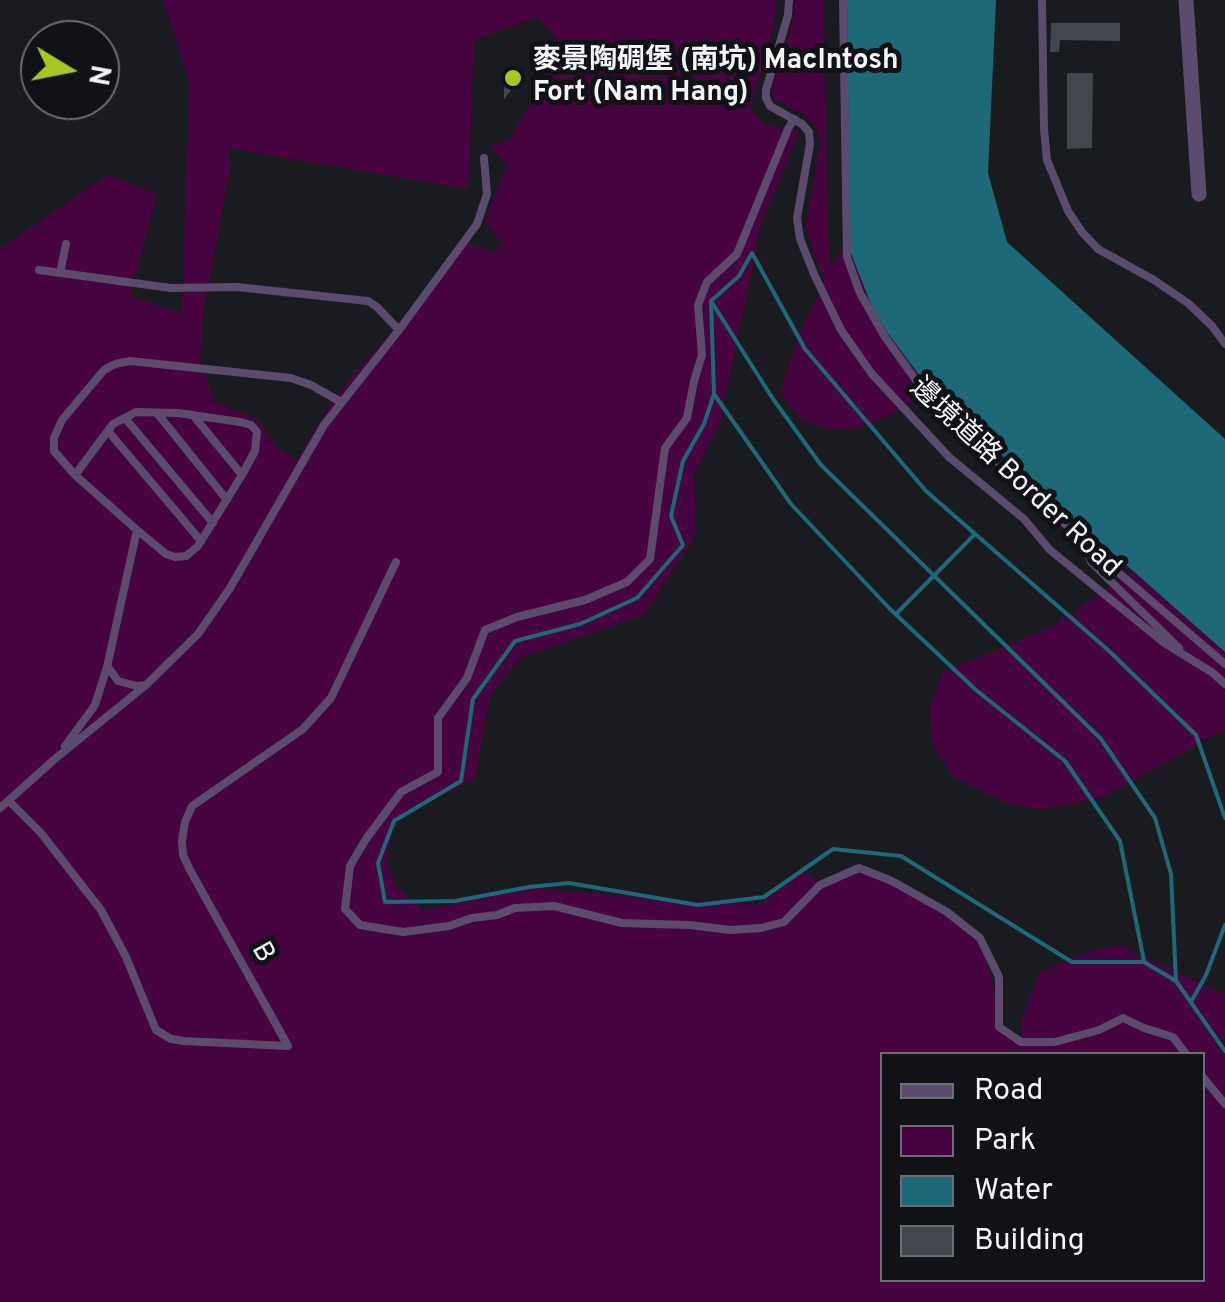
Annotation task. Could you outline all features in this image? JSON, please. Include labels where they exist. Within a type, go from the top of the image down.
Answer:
[{"type":"street","points":[[1186,0],[1199,194]]},
{"type":"lane","name":"邊境道路 Border Road","points":[[789,0],[766,98],[770,106],[808,132],[810,144],[797,218],[800,239],[841,330],[872,374],[949,457],[1024,519],[1050,550],[1163,642],[1225,684]]},
{"type":"lane","points":[[843,0],[847,257],[860,292],[885,337],[922,390],[1086,543],[1225,664]]},
{"type":"lane","points":[[1042,0],[1047,160],[1068,212],[1098,248],[1189,304],[1225,344]]},
{"type":"lane","points":[[794,120],[737,254],[706,282],[698,305],[702,355],[687,418],[666,448],[650,559],[627,582],[585,600],[517,617],[485,630],[467,678],[438,718],[438,772],[401,792],[366,839],[350,866],[344,908],[360,924],[402,932],[450,926],[514,908],[554,906],[622,923],[730,930],[760,928],[784,922],[820,885],[858,868],[933,904],[980,938],[999,977],[1000,1026],[1021,1042],[1055,1042],[1100,1030],[1123,1018],[1173,1037],[1184,1052]]},
{"type":"lane","points":[[0,808],[146,685],[198,634],[341,402],[477,224],[487,194],[484,158]]},
{"type":"lane","points":[[60,273],[66,244]]},
{"type":"lane","points":[[39,270],[172,288],[236,287],[368,302],[399,330]]},
{"type":"lane","points":[[76,475],[113,424],[136,412],[193,415],[251,426],[257,432],[254,451],[242,475],[202,541],[186,556],[166,554],[76,475],[54,451],[54,438],[62,420],[104,370],[130,361],[291,378],[341,402]]},
{"type":"lane","points":[[157,413],[228,500]]},
{"type":"lane","points":[[193,415],[242,475]]},
{"type":"lane","points":[[126,418],[213,523]]},
{"type":"lane","points":[[108,431],[202,541]]},
{"type":"lane","points":[[56,758],[94,704],[108,667],[137,530]]},
{"type":"lane","points":[[1086,543],[1091,562],[1189,658]]},
{"type":"lane","name":"B","points":[[9,801],[41,833],[101,910],[156,1030],[184,1041],[288,1046],[190,870],[182,841],[185,822],[192,806],[303,729],[331,698],[396,562]]},
{"type":"lane","points":[[108,667],[118,681],[146,685]]},
{"type":"lane","points":[[1205,1080],[1225,1104]]},
{"type":"green space","points":[[163,0],[777,0],[750,109],[765,125],[799,131],[761,226],[720,423],[694,474],[696,535],[644,615],[520,658],[490,697],[475,779],[394,821],[387,864],[396,887],[424,910],[529,887],[675,901],[761,904],[803,870],[820,885],[859,868],[884,878],[980,938],[999,1026],[1021,1041],[1022,1019],[1039,972],[1091,951],[1120,945],[1225,995],[1225,1039],[1215,1043],[1225,1052],[1225,1302],[0,1302],[0,249],[108,175],[157,194],[130,296],[182,314],[189,80]],"holes":[[[538,17],[563,47],[509,141],[489,146],[507,166],[485,222],[503,245],[493,252],[467,243],[334,399],[297,460],[275,446],[260,421],[215,402],[200,359],[203,314],[230,170],[229,148],[468,189],[474,41]]]},
{"type":"green space","points":[[795,0],[823,0],[831,269],[850,236],[850,251],[872,307],[933,392],[859,428],[832,430],[800,419],[780,391],[804,323],[825,282],[806,228],[820,143],[817,129],[806,116],[772,97]]},
{"type":"green space","points":[[1131,570],[1225,652],[1225,729],[1104,797],[1039,810],[1007,803],[954,777],[933,745],[929,710],[943,672],[1052,627]]},
{"type":"water","points":[[847,0],[996,0],[988,173],[1007,242],[1225,439],[1225,652],[947,407],[925,383],[872,307],[850,251]]},
{"type":"building","points":[[1051,23],[1120,23],[1120,41],[1060,40],[1059,52],[1050,52]]},
{"type":"building","name":"麥景陶碉堡 (南坑) MacIntosh Fort (Nam Hang)","points":[[504,70],[520,71],[522,76],[504,100]]},
{"type":"building","points":[[1067,73],[1093,73],[1092,148],[1067,149]]},
{"type":"waterway","points":[[1225,818],[1196,735],[1108,650],[926,491],[805,349],[752,253],[739,276],[711,301],[714,394],[704,424],[683,461],[671,516],[683,545],[637,598],[580,624],[515,641],[473,699],[461,781],[394,821],[378,863],[385,902],[455,901],[569,883],[698,905],[764,897],[833,849],[901,856],[1072,962],[1144,962],[1176,981],[1225,1051]]},
{"type":"waterway","points":[[711,301],[773,399],[821,465],[1101,739],[1155,818],[1171,874],[1176,981]]},
{"type":"waterway","points":[[714,394],[791,504],[889,608],[976,690],[1065,761],[1120,841],[1144,961]]},
{"type":"waterway","points":[[896,614],[975,534]]},
{"type":"waterway","points":[[1191,1002],[1225,925]]},
{"type":"place","name":"麥景陶碉堡 (南坑) MacIntosh Fort (Nam Hang)","points":[[513,78]]}]
